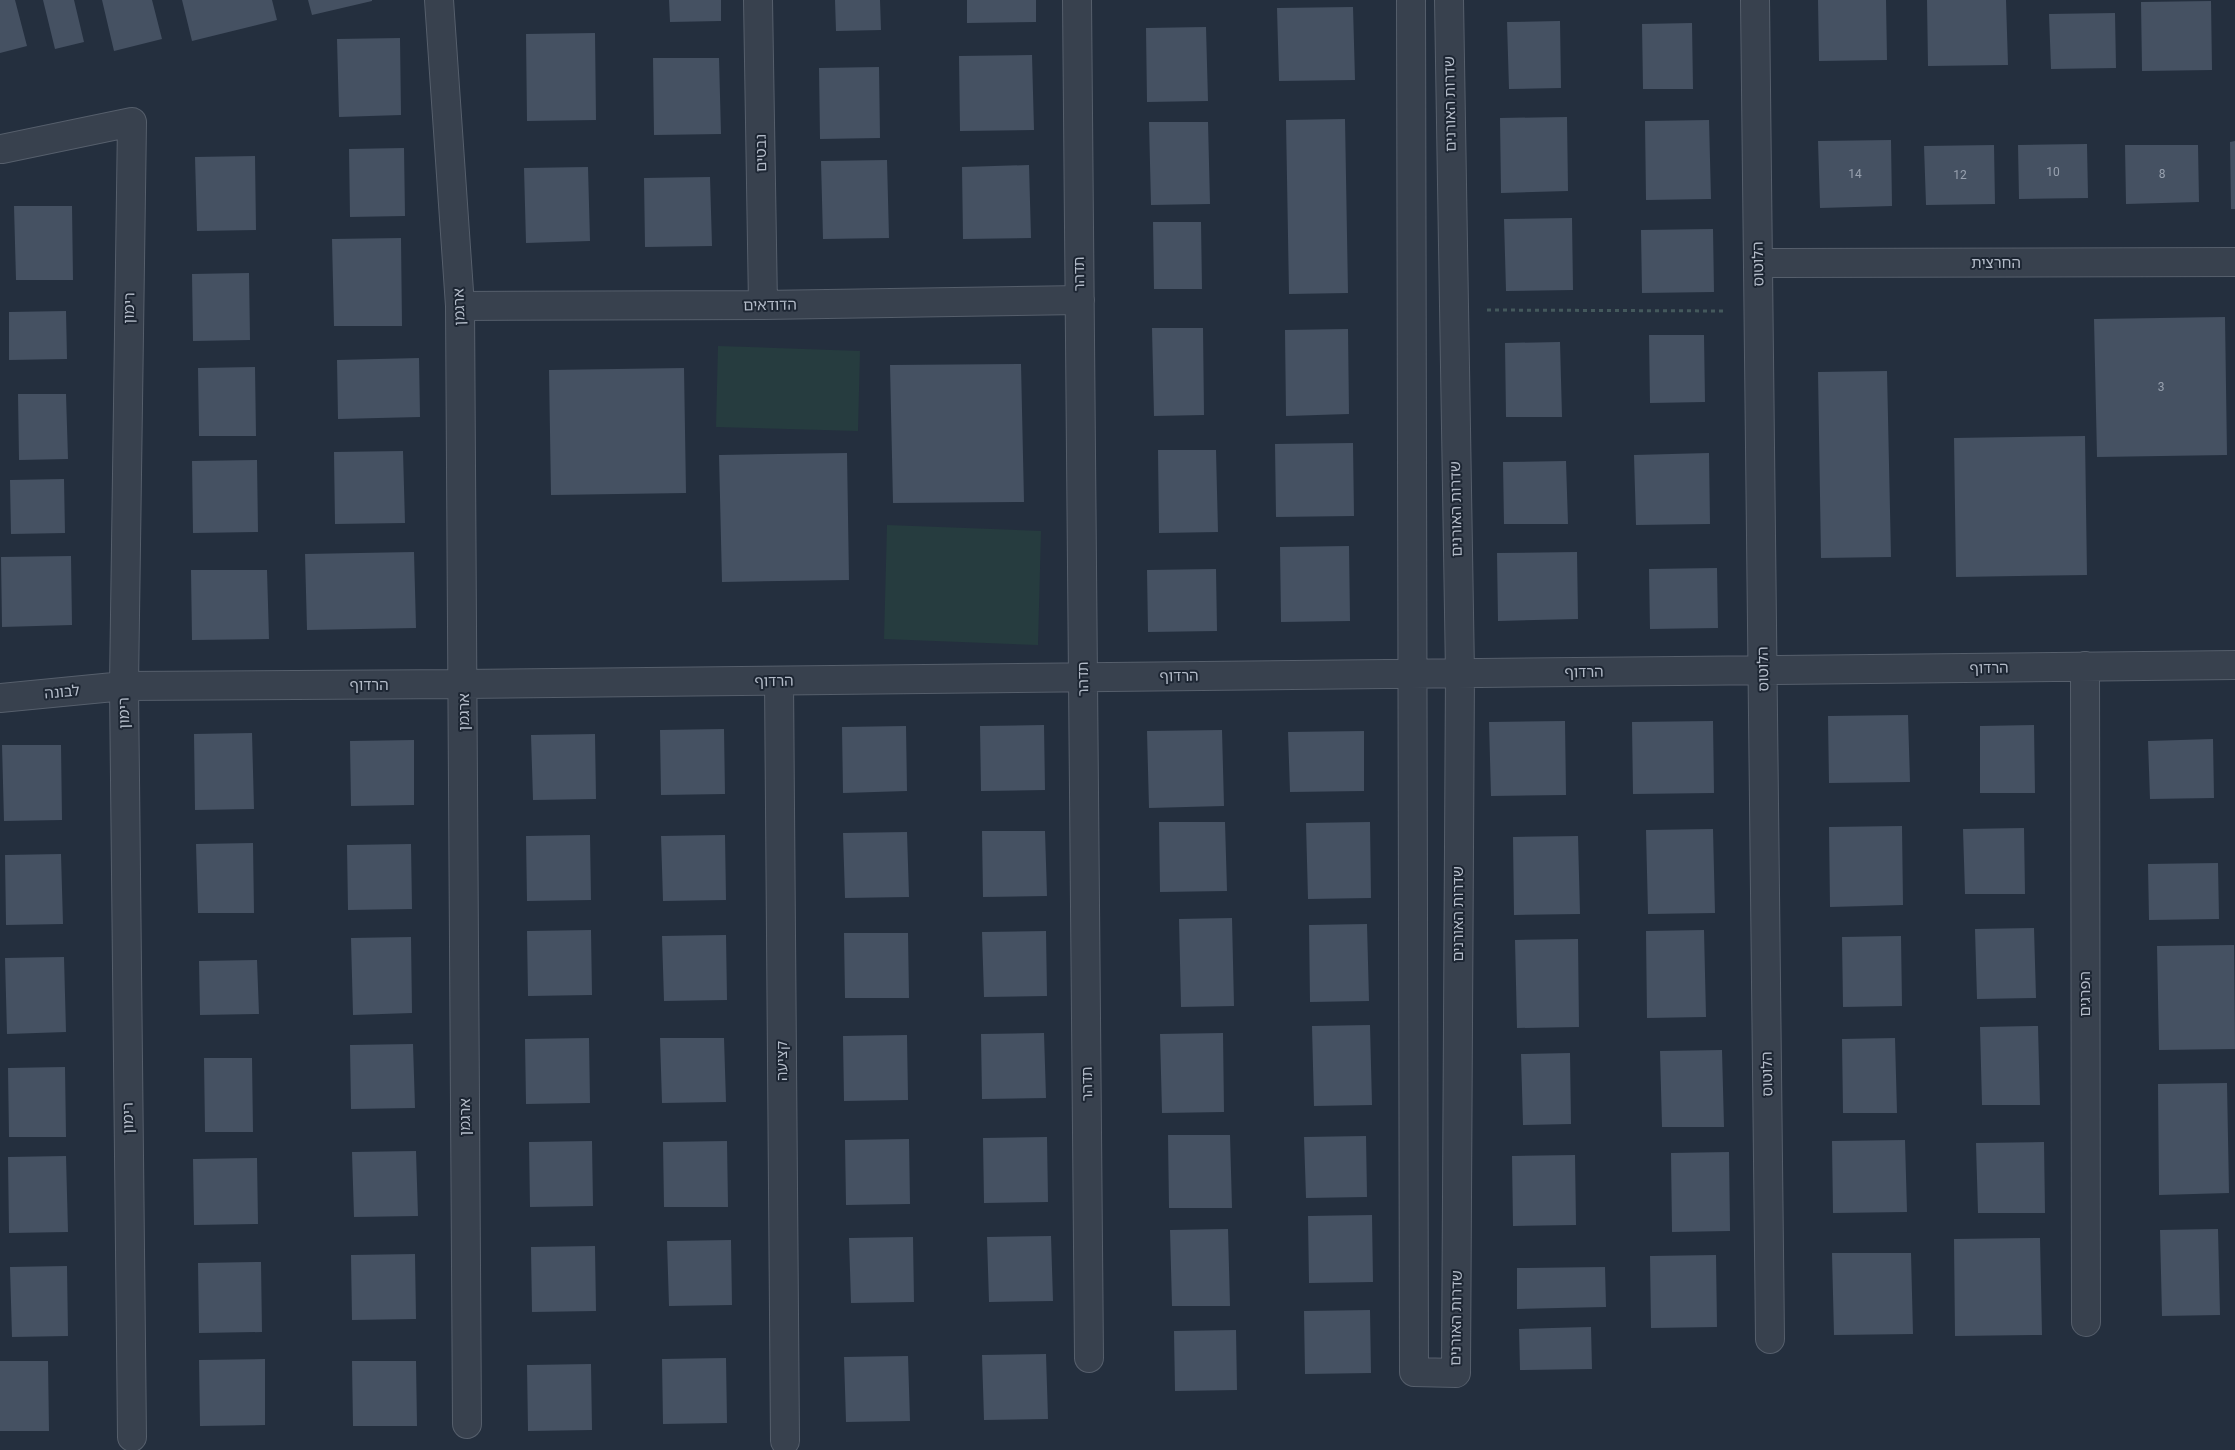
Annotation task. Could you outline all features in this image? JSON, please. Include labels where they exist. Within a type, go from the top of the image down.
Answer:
[{"type":"street","name":"ארגמן","points":[[439,0],[460,306],[464,684],[467,1424]]},
{"type":"street","name":"נבטים","points":[[758,0],[763,305]]},
{"type":"street","name":"תדהר","points":[[1077,0],[1089,1358]]},
{"type":"street","name":"שדרות האורנים","points":[[1412,0],[1414,1372],[1456,1373],[1460,673],[1449,0]]},
{"type":"street","name":"הלוטוס","points":[[1755,0],[1770,1339]]},
{"type":"street","name":"רימון","points":[[2,148],[132,122],[124,686],[132,1437]]},
{"type":"street","name":"החרצית","points":[[1758,263],[2235,262]]},
{"type":"street","name":"הדודאים","points":[[460,306],[763,305],[1080,300]]},
{"type":"street","name":"הרדוף","points":[[124,686],[779,681],[2235,665]]},
{"type":"street","name":"הפרגים","points":[[2085,666],[2086,1322]]},
{"type":"street","name":"קציעה","points":[[779,681],[786,1441]]},
{"type":"street","name":"לבונה","points":[[0,698],[124,686]]},
{"type":"path","points":[[1453,310],[1758,311]]},
{"type":"green space","points":[[718,346],[860,351],[858,431],[716,427]]},
{"type":"green space","points":[[887,525],[1041,531],[1038,645],[884,639]]},
{"type":"building","points":[[0,0],[15,0],[27,46],[0,53]]},
{"type":"building","points":[[43,0],[74,0],[84,42],[55,49]]},
{"type":"building","points":[[102,0],[152,0],[162,39],[114,51]]},
{"type":"building","points":[[182,0],[272,0],[277,20],[192,41]]},
{"type":"building","points":[[308,0],[372,0],[372,1],[312,15]]},
{"type":"building","points":[[669,0],[721,0],[721,21],[670,22]]},
{"type":"building","points":[[835,0],[880,0],[881,30],[836,31]]},
{"type":"building","points":[[967,0],[1036,0],[1036,22],[967,23]]},
{"type":"building","points":[[1818,0],[1886,0],[1887,60],[1819,61]]},
{"type":"building","points":[[1927,0],[2006,0],[2008,65],[1928,66]]},
{"type":"building","points":[[2211,1],[2212,70],[2142,71],[2141,2]]},
{"type":"building","points":[[1353,7],[1355,80],[1279,81],[1277,8]]},
{"type":"building","points":[[2115,13],[2116,68],[2051,69],[2049,14]]},
{"type":"building","points":[[1560,21],[1561,88],[1509,89],[1507,22]]},
{"type":"building","points":[[1692,23],[1693,89],[1643,89],[1642,24]]},
{"type":"building","points":[[1206,27],[1208,101],[1147,102],[1146,28]]},
{"type":"building","points":[[595,33],[596,120],[527,121],[526,34]]},
{"type":"building","points":[[400,38],[401,115],[339,117],[337,39]]},
{"type":"building","points":[[1032,55],[1034,130],[960,131],[959,56]]},
{"type":"building","points":[[653,58],[719,58],[721,134],[654,135]]},
{"type":"building","points":[[879,67],[880,138],[820,139],[819,68]]},
{"type":"building","points":[[1567,117],[1568,191],[1501,193],[1500,118]]},
{"type":"building","points":[[1345,119],[1348,293],[1289,294],[1286,120]]},
{"type":"building","points":[[1709,120],[1711,199],[1646,200],[1645,121]]},
{"type":"building","points":[[1149,122],[1208,122],[1210,204],[1151,205]]},
{"type":"building","points":[[1891,140],[1892,206],[1820,208],[1818,141]]},
{"type":"building","points":[[2235,141],[2235,209],[2231,209],[2230,142]]},
{"type":"building","points":[[2087,144],[2088,198],[2019,199],[2018,145]]},
{"type":"building","points":[[1994,145],[1995,204],[1926,205],[1924,146]]},
{"type":"building","points":[[2125,145],[2198,145],[2199,202],[2126,204]]},
{"type":"building","points":[[404,148],[405,216],[350,217],[349,149]]},
{"type":"building","points":[[255,156],[256,230],[197,231],[195,157]]},
{"type":"building","points":[[887,160],[889,238],[823,239],[821,161]]},
{"type":"building","points":[[1029,165],[1031,238],[963,239],[962,167]]},
{"type":"building","points":[[588,167],[590,241],[526,243],[524,168]]},
{"type":"building","points":[[710,177],[712,246],[645,247],[644,178]]},
{"type":"building","points":[[14,206],[72,206],[73,280],[16,280]]},
{"type":"building","points":[[1572,218],[1573,290],[1506,291],[1504,219]]},
{"type":"building","points":[[1153,222],[1201,222],[1202,289],[1154,289]]},
{"type":"building","points":[[1713,229],[1714,292],[1642,293],[1641,230]]},
{"type":"building","points":[[401,238],[402,326],[334,326],[332,239]]},
{"type":"building","points":[[249,273],[250,340],[193,341],[192,274]]},
{"type":"building","points":[[66,311],[67,359],[9,360],[9,312]]},
{"type":"building","points":[[2225,317],[2227,455],[2097,457],[2094,319]]},
{"type":"building","points":[[1152,328],[1203,328],[1204,415],[1154,416]]},
{"type":"building","points":[[1348,329],[1349,414],[1286,416],[1285,330]]},
{"type":"building","points":[[1649,335],[1704,335],[1705,402],[1650,403]]},
{"type":"building","points":[[1560,342],[1562,417],[1506,417],[1505,343]]},
{"type":"building","points":[[419,358],[420,417],[338,419],[337,360]]},
{"type":"building","points":[[1021,364],[1024,502],[893,503],[890,365]]},
{"type":"building","points":[[255,367],[256,436],[199,436],[198,368]]},
{"type":"building","points":[[684,368],[686,493],[551,495],[549,370]]},
{"type":"building","points":[[1887,371],[1891,557],[1821,558],[1818,372]]},
{"type":"building","points":[[18,394],[66,394],[68,459],[19,460]]},
{"type":"building","points":[[2085,436],[2087,575],[1956,577],[1954,438]]},
{"type":"building","points":[[1353,443],[1354,516],[1276,517],[1275,444]]},
{"type":"building","points":[[1158,450],[1216,450],[1218,532],[1159,533]]},
{"type":"building","points":[[403,451],[405,523],[335,524],[334,452]]},
{"type":"building","points":[[847,453],[849,580],[722,582],[719,455]]},
{"type":"building","points":[[1709,453],[1710,524],[1636,525],[1634,455]]},
{"type":"building","points":[[257,460],[258,532],[193,533],[192,461]]},
{"type":"building","points":[[1566,461],[1568,524],[1504,524],[1503,462]]},
{"type":"building","points":[[64,479],[65,533],[11,534],[10,480]]},
{"type":"building","points":[[1349,546],[1350,621],[1281,622],[1280,547]]},
{"type":"building","points":[[414,552],[416,628],[307,630],[305,554]]},
{"type":"building","points":[[1577,552],[1578,619],[1498,621],[1497,553]]},
{"type":"building","points":[[71,556],[72,625],[2,627],[1,557]]},
{"type":"building","points":[[1717,568],[1718,628],[1650,629],[1649,569]]},
{"type":"building","points":[[1216,569],[1217,631],[1148,632],[1147,570]]},
{"type":"building","points":[[191,570],[267,570],[269,639],[192,640]]},
{"type":"building","points":[[1908,715],[1910,782],[1829,783],[1828,716]]},
{"type":"building","points":[[1565,721],[1566,795],[1491,796],[1489,722]]},
{"type":"building","points":[[1713,721],[1714,793],[1633,794],[1632,722]]},
{"type":"building","points":[[1044,725],[1045,790],[981,791],[980,726]]},
{"type":"building","points":[[2034,725],[2035,793],[1980,793],[1980,726]]},
{"type":"building","points":[[906,726],[907,791],[843,793],[842,727]]},
{"type":"building","points":[[724,729],[725,794],[661,795],[660,730]]},
{"type":"building","points":[[1222,730],[1224,806],[1149,808],[1147,731]]},
{"type":"building","points":[[1364,731],[1364,791],[1290,792],[1288,732]]},
{"type":"building","points":[[252,733],[254,809],[195,810],[194,734]]},
{"type":"building","points":[[595,734],[596,799],[533,800],[531,735]]},
{"type":"building","points":[[2213,739],[2214,798],[2150,799],[2148,741]]},
{"type":"building","points":[[414,740],[414,805],[351,806],[350,741]]},
{"type":"building","points":[[2,745],[61,745],[62,820],[4,821]]},
{"type":"building","points":[[1159,822],[1225,822],[1227,891],[1160,892]]},
{"type":"building","points":[[1370,822],[1371,898],[1308,899],[1306,823]]},
{"type":"building","points":[[1902,826],[1903,905],[1830,907],[1829,827]]},
{"type":"building","points":[[2024,828],[2025,894],[1965,894],[1963,829]]},
{"type":"building","points":[[1713,829],[1715,913],[1648,914],[1646,830]]},
{"type":"building","points":[[982,831],[1045,831],[1047,896],[983,897]]},
{"type":"building","points":[[907,832],[909,897],[845,898],[843,833]]},
{"type":"building","points":[[590,835],[591,900],[527,901],[526,836]]},
{"type":"building","points":[[725,835],[726,900],[663,901],[661,836]]},
{"type":"building","points":[[1578,836],[1580,914],[1514,915],[1513,837]]},
{"type":"building","points":[[253,843],[254,913],[198,913],[196,844]]},
{"type":"building","points":[[411,844],[412,909],[348,910],[347,845]]},
{"type":"building","points":[[61,854],[63,924],[6,925],[5,855]]},
{"type":"building","points":[[2218,863],[2219,919],[2149,920],[2148,864]]},
{"type":"building","points":[[1232,918],[1234,1006],[1181,1007],[1179,919]]},
{"type":"building","points":[[1367,924],[1369,1001],[1310,1002],[1309,925]]},
{"type":"building","points":[[2034,928],[2036,998],[1977,999],[1975,929]]},
{"type":"building","points":[[591,930],[592,995],[528,996],[527,931]]},
{"type":"building","points":[[1704,930],[1706,1017],[1647,1018],[1646,931]]},
{"type":"building","points":[[1046,931],[1047,996],[984,997],[982,932]]},
{"type":"building","points":[[844,933],[908,933],[909,998],[845,998]]},
{"type":"building","points":[[726,935],[727,1000],[664,1001],[662,936]]},
{"type":"building","points":[[1901,936],[1902,1006],[1843,1007],[1842,937]]},
{"type":"building","points":[[411,937],[412,1013],[353,1015],[351,938]]},
{"type":"building","points":[[1578,939],[1579,1027],[1517,1028],[1515,940]]},
{"type":"building","points":[[2234,945],[2235,1049],[2159,1050],[2157,946]]},
{"type":"building","points":[[64,957],[66,1032],[7,1034],[5,958]]},
{"type":"building","points":[[257,960],[259,1014],[200,1015],[199,961]]},
{"type":"building","points":[[1370,1025],[1372,1105],[1314,1106],[1312,1026]]},
{"type":"building","points":[[2038,1026],[2040,1105],[1982,1105],[1980,1027]]},
{"type":"building","points":[[1044,1033],[1046,1098],[982,1099],[981,1034]]},
{"type":"building","points":[[1223,1033],[1224,1112],[1162,1113],[1160,1034]]},
{"type":"building","points":[[907,1035],[908,1100],[844,1101],[843,1036]]},
{"type":"building","points":[[589,1038],[590,1103],[526,1104],[525,1039]]},
{"type":"building","points":[[660,1038],[724,1038],[726,1102],[662,1103]]},
{"type":"building","points":[[1895,1038],[1897,1113],[1843,1113],[1842,1039]]},
{"type":"building","points":[[413,1044],[415,1108],[351,1109],[350,1045]]},
{"type":"building","points":[[1722,1050],[1724,1127],[1662,1127],[1660,1051]]},
{"type":"building","points":[[1570,1053],[1571,1124],[1523,1125],[1521,1054]]},
{"type":"building","points":[[204,1058],[252,1058],[253,1132],[205,1132]]},
{"type":"building","points":[[65,1067],[66,1137],[9,1137],[8,1068]]},
{"type":"building","points":[[2227,1083],[2229,1193],[2159,1195],[2158,1084]]},
{"type":"building","points":[[1168,1135],[1230,1135],[1232,1208],[1169,1208]]},
{"type":"building","points":[[1366,1136],[1367,1197],[1306,1198],[1304,1137]]},
{"type":"building","points":[[1047,1137],[1048,1202],[984,1203],[983,1138]]},
{"type":"building","points":[[909,1139],[910,1204],[846,1205],[845,1140]]},
{"type":"building","points":[[1905,1140],[1907,1212],[1833,1213],[1832,1141]]},
{"type":"building","points":[[592,1141],[593,1206],[530,1207],[529,1142]]},
{"type":"building","points":[[727,1141],[728,1207],[664,1207],[663,1142]]},
{"type":"building","points":[[2044,1142],[2045,1213],[1978,1213],[1976,1143]]},
{"type":"building","points":[[416,1151],[418,1216],[354,1217],[352,1152]]},
{"type":"building","points":[[1729,1152],[1730,1231],[1672,1232],[1671,1153]]},
{"type":"building","points":[[1575,1155],[1576,1225],[1513,1226],[1512,1156]]},
{"type":"building","points":[[66,1156],[68,1232],[9,1233],[8,1157]]},
{"type":"building","points":[[257,1158],[258,1224],[194,1225],[193,1159]]},
{"type":"building","points":[[1372,1215],[1373,1282],[1309,1283],[1308,1216]]},
{"type":"building","points":[[1228,1229],[1230,1306],[1172,1306],[1170,1230]]},
{"type":"building","points":[[2218,1229],[2220,1315],[2162,1316],[2160,1230]]},
{"type":"building","points":[[1051,1236],[1053,1301],[989,1302],[987,1237]]},
{"type":"building","points":[[913,1237],[914,1302],[851,1303],[849,1238]]},
{"type":"building","points":[[2040,1238],[2042,1335],[1955,1336],[1954,1239]]},
{"type":"building","points":[[731,1240],[732,1305],[669,1306],[667,1241]]},
{"type":"building","points":[[595,1246],[596,1311],[532,1312],[531,1247]]},
{"type":"building","points":[[1832,1253],[1911,1253],[1913,1334],[1834,1335]]},
{"type":"building","points":[[415,1254],[416,1319],[352,1320],[351,1255]]},
{"type":"building","points":[[1716,1255],[1717,1327],[1651,1328],[1650,1256]]},
{"type":"building","points":[[261,1262],[262,1332],[199,1333],[198,1263]]},
{"type":"building","points":[[67,1266],[68,1336],[12,1337],[10,1267]]},
{"type":"building","points":[[1605,1267],[1606,1307],[1517,1309],[1517,1268]]},
{"type":"building","points":[[1370,1310],[1371,1373],[1305,1374],[1304,1311]]},
{"type":"building","points":[[1591,1327],[1592,1369],[1520,1370],[1519,1329]]},
{"type":"building","points":[[1236,1330],[1237,1390],[1175,1391],[1174,1331]]},
{"type":"building","points":[[1046,1354],[1048,1419],[984,1420],[982,1355]]},
{"type":"building","points":[[908,1356],[910,1421],[846,1422],[844,1357]]},
{"type":"building","points":[[726,1358],[727,1423],[663,1424],[662,1359]]},
{"type":"building","points":[[265,1359],[265,1425],[200,1426],[199,1360]]},
{"type":"building","points":[[0,1361],[48,1361],[49,1431],[0,1431]]},
{"type":"building","points":[[352,1361],[416,1361],[417,1426],[353,1426]]},
{"type":"building","points":[[591,1364],[592,1430],[528,1431],[527,1365]]}]
